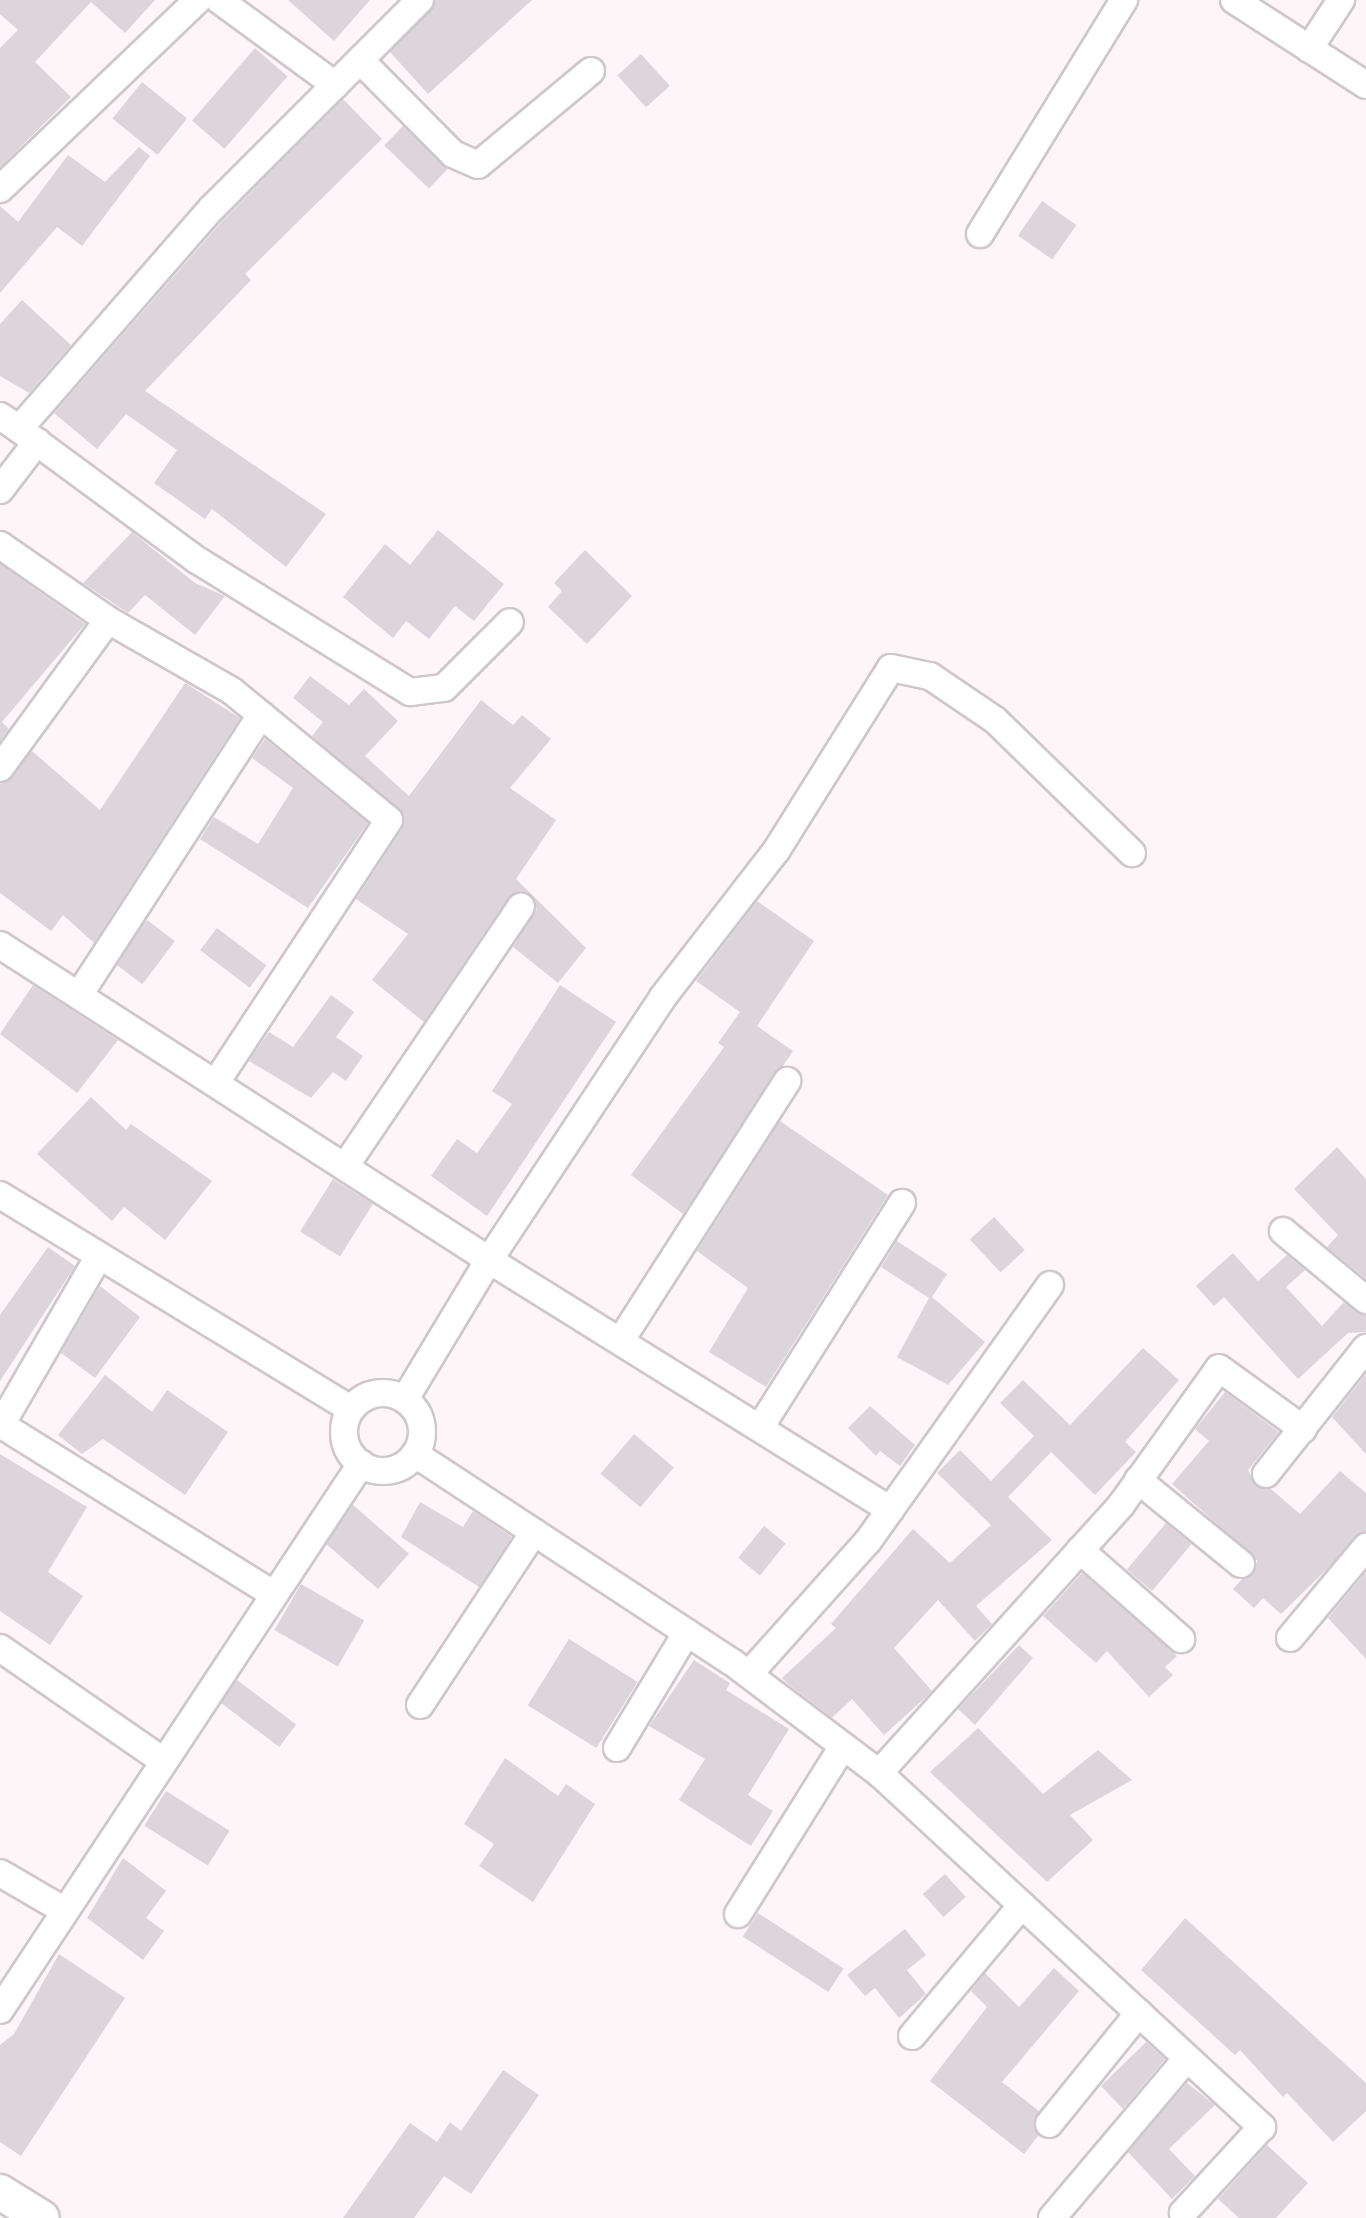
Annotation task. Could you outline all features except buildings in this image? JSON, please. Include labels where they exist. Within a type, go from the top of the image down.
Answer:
[{"type":"street","points":[[0,189],[198,0]]},
{"type":"street","points":[[219,0],[335,85]]},
{"type":"street","points":[[0,490],[19,429],[212,208],[420,0]]},
{"type":"street","points":[[980,234],[1124,0]]},
{"type":"street","points":[[1234,0],[1366,85]]},
{"type":"street","points":[[1309,49],[1341,0]]},
{"type":"street","points":[[360,60],[453,154],[478,165],[591,71]]},
{"type":"street","points":[[19,429],[197,560],[410,692],[444,688],[510,622]]},
{"type":"street","points":[[0,545],[108,620],[261,715],[389,820],[217,1081]]},
{"type":"street","points":[[0,768],[108,620]]},
{"type":"street","points":[[405,1399],[489,1260],[663,997],[776,851],[891,668],[930,676],[995,720],[1132,853]]},
{"type":"street","points":[[79,995],[261,715]]},
{"type":"street","points":[[346,1165],[521,907]]},
{"type":"street","points":[[0,945],[217,1081],[489,1260],[761,1426],[890,1510]]},
{"type":"street","points":[[621,1340],[787,1081]]},
{"type":"street","points":[[0,1195],[351,1409]]},
{"type":"street","points":[[761,1426],[902,1203]]},
{"type":"street","points":[[1283,1231],[1366,1300]]},
{"type":"street","points":[[99,1256],[0,1425],[272,1593]]},
{"type":"street","points":[[749,1674],[890,1510],[1050,1285]]},
{"type":"street","points":[[1266,1474],[1366,1348]]},
{"type":"street","points":[[879,1773],[1080,1550],[1138,1480],[1219,1368],[1303,1429]]},
{"type":"street","points":[[370,1395],[405,1399],[420,1418],[415,1454],[397,1468],[361,1464],[344,1433],[351,1409],[370,1395]]},
{"type":"street","points":[[415,1454],[749,1674],[879,1773],[1262,2127],[1183,2213]]},
{"type":"street","points":[[0,2010],[272,1593],[361,1464]]},
{"type":"street","points":[[1138,1480],[1241,1564]]},
{"type":"street","points":[[420,1705],[534,1532]]},
{"type":"street","points":[[1290,1638],[1366,1547]]},
{"type":"street","points":[[1080,1550],[1181,1639]]},
{"type":"street","points":[[617,1748],[687,1632]]},
{"type":"street","points":[[0,1648],[162,1760]]},
{"type":"street","points":[[738,1914],[843,1746]]},
{"type":"street","points":[[0,1873],[65,1911]]},
{"type":"street","points":[[912,2036],[1022,1905]]},
{"type":"street","points":[[1049,2124],[1139,2013]]},
{"type":"street","points":[[1052,2218],[1187,2058]]},
{"type":"street","points":[[0,2192],[42,2218]]}]
